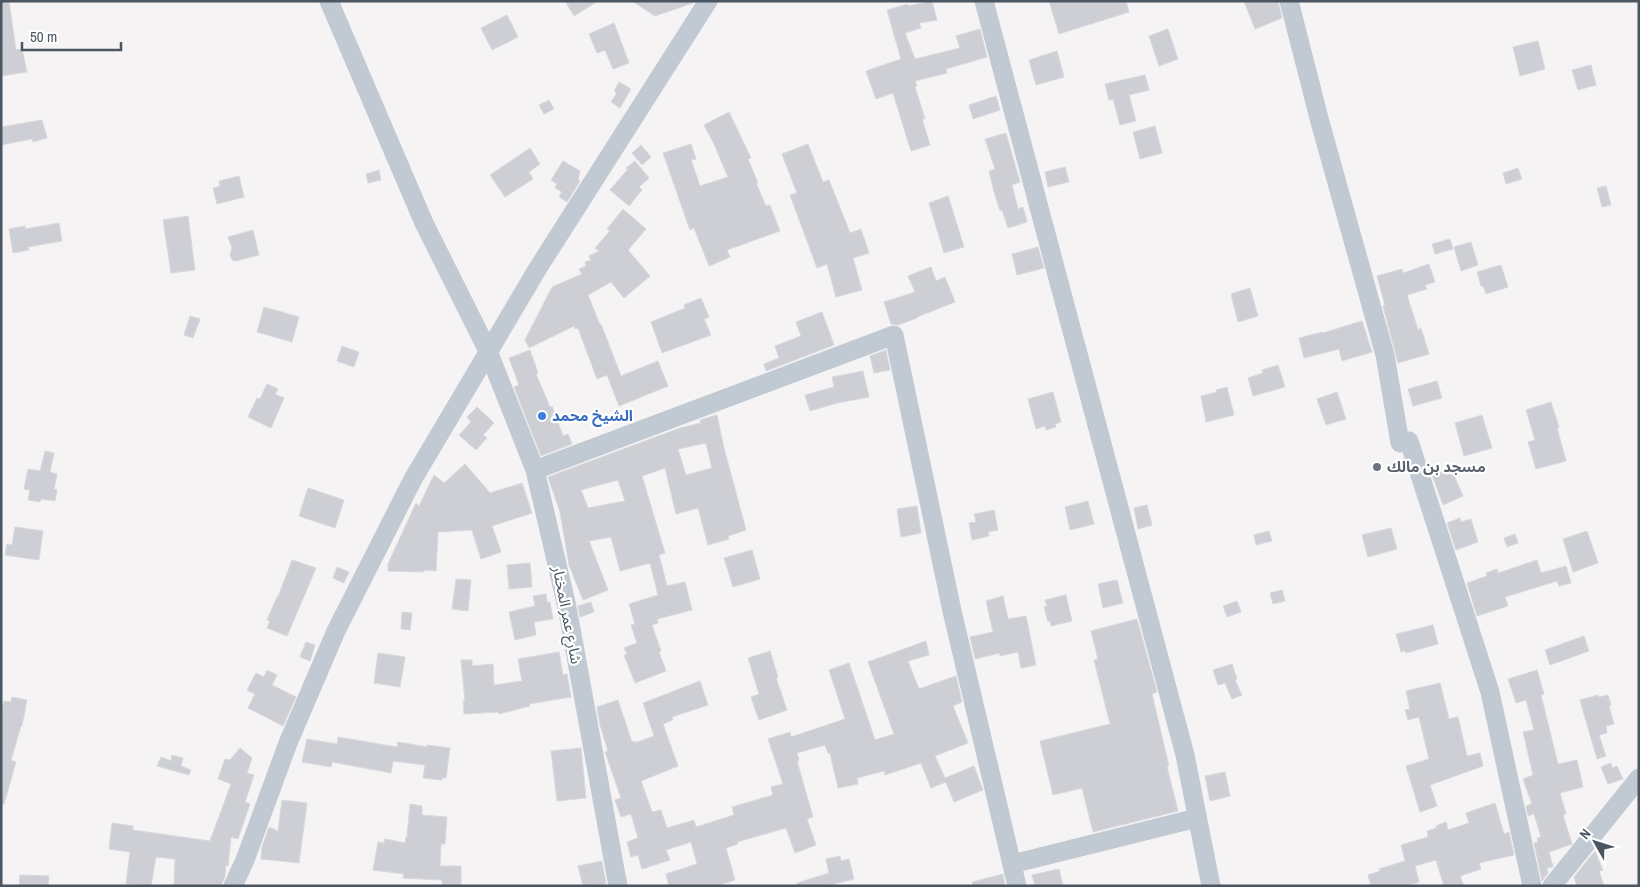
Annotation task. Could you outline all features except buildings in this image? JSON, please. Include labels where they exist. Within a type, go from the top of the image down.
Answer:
[{"type":"street","name":"شارع عمر المختار","points":[[329,1],[424,223],[488,351],[534,470],[567,606],[618,886]]},
{"type":"street","points":[[233,886],[245,860],[288,743],[336,631],[414,480],[538,268],[708,1]]},
{"type":"street","points":[[984,1],[1182,745],[1211,886]]},
{"type":"street","points":[[1289,1],[1320,122],[1385,355],[1400,443],[1409,441],[1490,692],[1532,886]]},
{"type":"street","points":[[534,470],[894,335],[952,612],[1017,886]]},
{"type":"street","points":[[1552,886],[1639,778]]},
{"type":"street","points":[[1012,864],[1198,818]]},
{"type":"place","name":"الشيخ محمد","points":[[542,416]]},
{"type":"place","name":"مسجد بن مالك","points":[[1377,467]]}]
